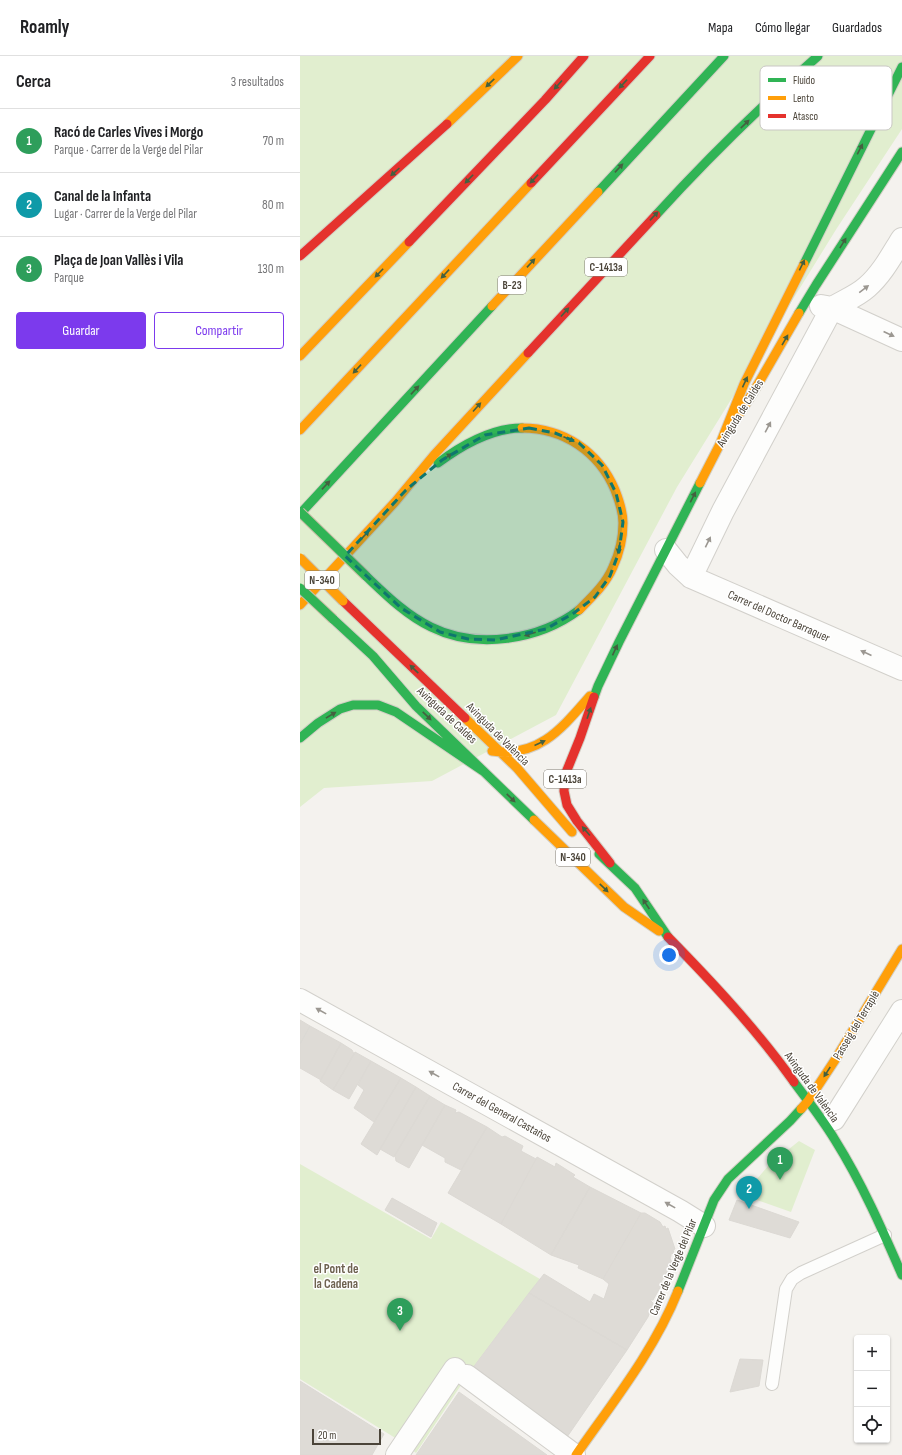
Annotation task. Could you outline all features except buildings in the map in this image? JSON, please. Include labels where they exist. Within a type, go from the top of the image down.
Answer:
[{"type":"main road","points":[[300,256],[455,117],[518,56]]},
{"type":"main road","points":[[300,356],[534,112],[584,56]]},
{"type":"main road","points":[[300,430],[650,56]]},
{"type":"main road","name":"B-23","points":[[300,513],[724,56]]},
{"type":"main road","name":"C-1413a","points":[[807,66],[818,56]]},
{"type":"main road","points":[[892,87],[902,67]]},
{"type":"main road","name":"C-1413a","points":[[406,490],[434,455],[662,208],[760,109]]},
{"type":"main road","points":[[720,444],[744,384],[871,130]]},
{"type":"main road","name":"Avinguda de Caldes","points":[[610,862],[577,821],[567,805],[564,791],[565,775],[580,738],[598,686],[720,444],[754,392],[820,278],[902,152]]},
{"type":"main road","points":[[300,513],[366,576],[401,608],[421,622],[440,632],[468,639],[495,640],[518,637],[546,629],[574,614],[595,597],[610,576],[619,552],[623,522],[616,493],[602,465],[579,443],[555,433],[529,428],[506,430],[485,435],[462,446],[442,460],[406,490],[300,605]]},
{"type":"main road","name":"Avinguda de València","points":[[300,558],[517,768],[568,828],[610,862],[635,888],[668,937],[717,987],[751,1027],[784,1068],[835,1139],[857,1178],[885,1235],[902,1276]]},
{"type":"main road","name":"Avinguda de València","points":[[300,588],[373,656],[416,706],[624,907],[668,937]]},
{"type":"main road","points":[[373,656],[401,675]]},
{"type":"main road","name":"Avinguda de Caldes","points":[[480,746],[503,754],[526,749],[548,739],[565,725],[598,686]]},
{"type":"main road","name":"Avinguda de Caldes","points":[[426,694],[459,725]]},
{"type":"main road","points":[[300,738],[318,723],[340,709],[353,705],[378,705],[396,712],[483,771]]},
{"type":"main road","name":"Passeig del Terraplè","points":[[808,1101],[896,970],[902,949]]},
{"type":"main road","name":"Carrer de la Verge del Pilar","points":[[575,1455],[642,1360],[661,1327],[674,1300],[714,1200],[728,1179],[790,1122],[808,1101]]},
{"type":"street","points":[[691,577],[723,511],[832,308],[856,295],[868,286],[877,277],[902,239]]},
{"type":"street","points":[[801,312],[821,306],[832,308],[902,340]]},
{"type":"street","name":"Carrer del Doctor Barraquer","points":[[666,550],[678,565],[691,577],[902,669]]},
{"type":"street","name":"Carrer del General Castaños","points":[[300,1000],[680,1211],[704,1226]]},
{"type":"street","points":[[834,1119],[902,1011]]},
{"type":"street","points":[[397,1455],[461,1373],[575,1455]]},
{"type":"lane","points":[[772,1384],[786,1289],[792,1279],[885,1235]]},
{"type":"highlighted area","points":[[529,428],[555,433],[579,443],[602,465],[616,493],[623,522],[619,552],[610,576],[595,597],[574,613],[546,629],[495,640],[468,639],[440,632],[401,608],[345,556],[406,490],[442,460],[485,435]]},
{"type":"green space","points":[[300,56],[902,56],[902,129],[837,228],[677,487],[556,715],[432,781],[324,788],[300,807]]},
{"type":"green space","points":[[799,1141],[815,1150],[791,1212],[743,1195],[769,1165]]},
{"type":"green space","points":[[300,1164],[431,1239],[441,1222],[540,1279],[467,1376],[416,1453],[405,1444],[300,1379]]},
{"type":"traffic: fast","points":[[598,192],[724,56]]},
{"type":"traffic: fast","points":[[807,66],[818,56]]},
{"type":"traffic: fast","points":[[892,87],[902,67]]},
{"type":"traffic: fast","points":[[656,215],[760,109]]},
{"type":"traffic: fast","points":[[804,264],[871,130]]},
{"type":"traffic: fast","points":[[799,313],[902,152]]},
{"type":"traffic: fast","points":[[300,514],[492,306]]},
{"type":"traffic: fast","points":[[438,463],[467,444],[488,434],[522,428]]},
{"type":"traffic: fast","points":[[594,697],[619,642],[700,483]]},
{"type":"traffic: fast","points":[[300,512],[366,576]]},
{"type":"traffic: fast","points":[[366,576],[413,617],[431,627],[449,634],[468,638],[487,640],[527,635],[545,629],[579,610]]},
{"type":"traffic: fast","points":[[300,588],[333,619]]},
{"type":"traffic: fast","points":[[333,619],[373,656],[416,706],[534,820]]},
{"type":"traffic: fast","points":[[300,738],[318,723],[340,709],[353,705],[378,705],[396,712],[483,771]]},
{"type":"traffic: fast","points":[[599,854],[635,888],[668,937]]},
{"type":"traffic: fast","points":[[794,1082],[826,1125],[845,1156],[871,1206],[902,1275]]},
{"type":"traffic: fast","points":[[678,1291],[714,1200],[728,1179],[801,1109]]},
{"type":"traffic: slow","points":[[447,124],[518,56]]},
{"type":"traffic: slow","points":[[300,430],[531,183]]},
{"type":"traffic: slow","points":[[492,306],[598,192]]},
{"type":"traffic: slow","points":[[300,356],[409,242]]},
{"type":"traffic: slow","points":[[720,444],[744,384],[804,264]]},
{"type":"traffic: slow","points":[[700,483],[720,444],[754,391],[799,313]]},
{"type":"traffic: slow","points":[[300,605],[395,502],[434,455],[528,353]]},
{"type":"traffic: slow","points":[[522,428],[552,432],[566,438],[590,454],[600,464],[608,476],[619,502],[623,528],[615,562],[603,585],[579,610]]},
{"type":"traffic: slow","points":[[300,558],[343,601]]},
{"type":"traffic: slow","points":[[492,751],[509,752],[523,750],[536,745],[559,729],[590,696]]},
{"type":"traffic: slow","points":[[465,718],[517,768],[572,832]]},
{"type":"traffic: slow","points":[[534,820],[624,907],[659,931]]},
{"type":"traffic: slow","points":[[801,1109],[835,1060],[902,949]]},
{"type":"traffic: slow","points":[[576,1455],[632,1376],[657,1334],[678,1291]]},
{"type":"traffic: jam","points":[[409,242],[545,100],[584,56]]},
{"type":"traffic: jam","points":[[531,183],[650,56]]},
{"type":"traffic: jam","points":[[300,256],[447,124]]},
{"type":"traffic: jam","points":[[528,353],[656,215]]},
{"type":"traffic: jam","points":[[343,601],[465,718]]},
{"type":"traffic: jam","points":[[594,697],[565,775],[564,791],[567,805],[577,821],[610,863]]},
{"type":"traffic: jam","points":[[668,937],[734,1007],[794,1082]]},
{"type":"place","name":"Racó de Carles Vives i Morgo","points":[[780,1180]]},
{"type":"place","name":"Canal de la Infanta","points":[[749,1209]]},
{"type":"place","name":"Plaça de Joan Vallès i Vila","points":[[400,1331]]},
{"type":"district","name":"el Pont de la Cadena","points":[[336,1276]]}]
